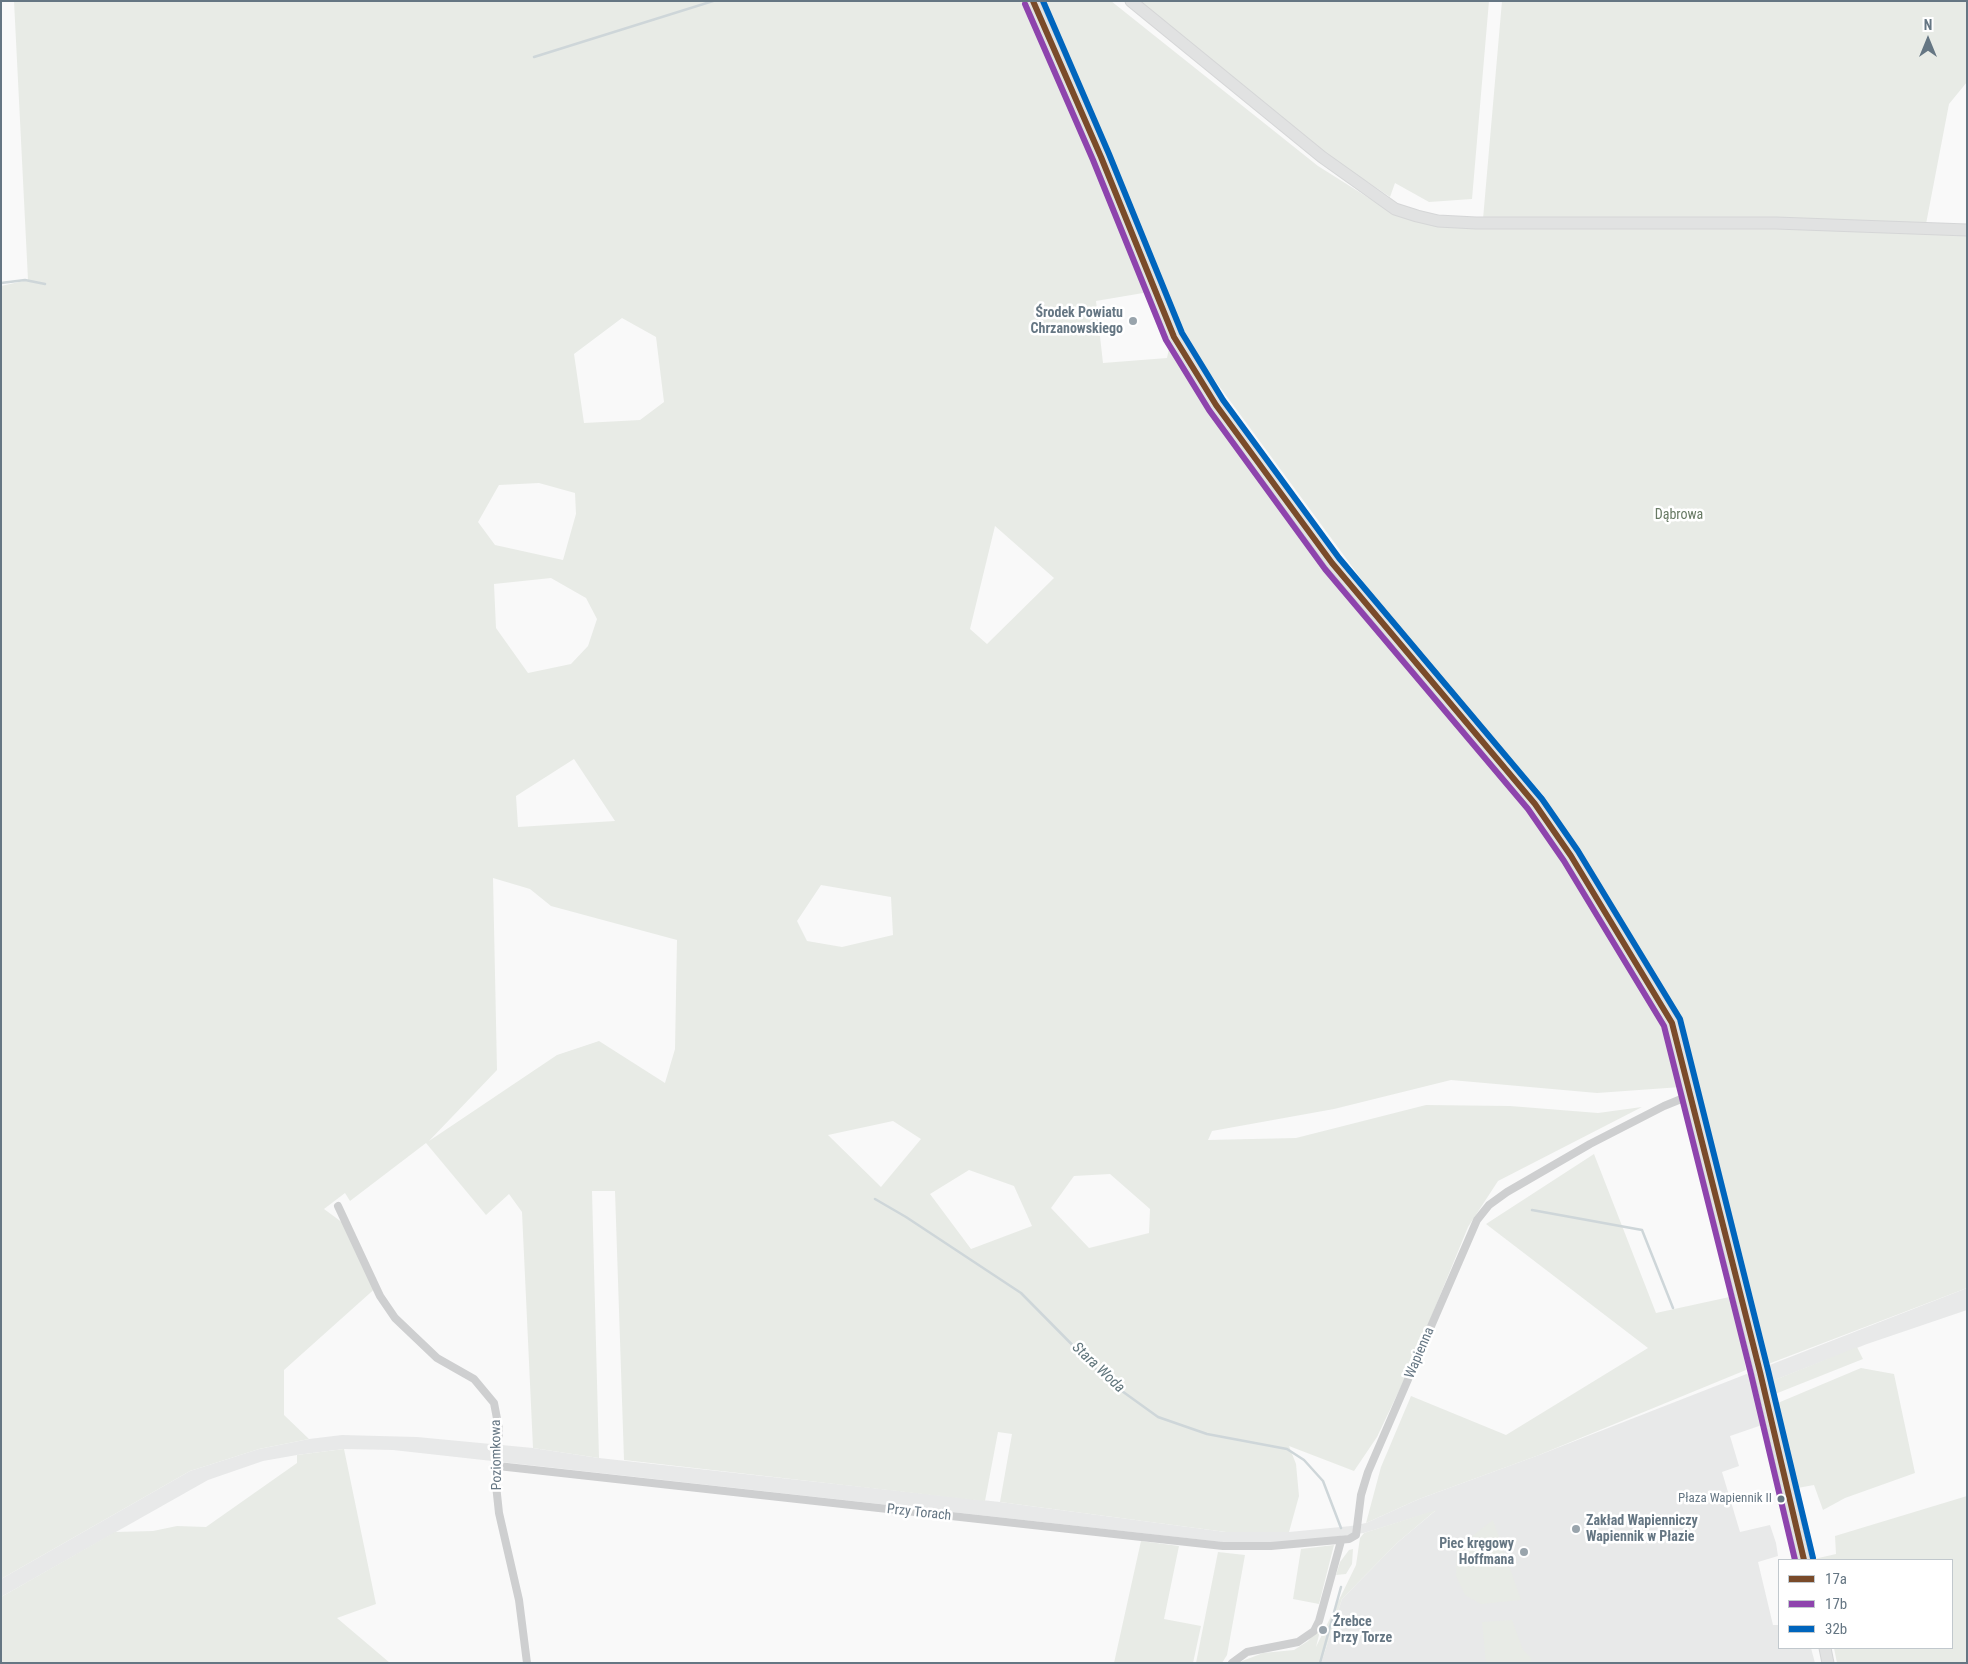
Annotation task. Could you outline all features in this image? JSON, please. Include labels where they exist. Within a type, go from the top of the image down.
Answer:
[{"type":"main road","points":[[1033,1],[1101,157],[1174,337],[1197,375],[1222,413],[1332,563],[1535,804],[1571,856],[1672,1023],[1692,1095],[1804,1559]]},
{"type":"main road","points":[[1131,1],[1322,157],[1395,209],[1418,216],[1438,221],[1476,223],[1776,223],[1967,230]]},
{"type":"main road","points":[[1825,1649],[1828,1663]]},
{"type":"street","name":"Wapienna","points":[[1341,1541],[1356,1535],[1362,1495],[1368,1472],[1476,1220],[1489,1205],[1507,1192],[1590,1144],[1664,1106],[1692,1095]]},
{"type":"street","name":"Poziomkowa","points":[[338,1206],[380,1296],[394,1318],[437,1358],[474,1379],[494,1403],[497,1415],[498,1466],[496,1485],[499,1512],[520,1600],[527,1663]]},
{"type":"street","name":"Przy Torach","points":[[498,1466],[1223,1546],[1271,1546],[1341,1541]]},
{"type":"street","points":[[1232,1663],[1247,1652],[1298,1642],[1314,1631],[1319,1621],[1341,1541]]},
{"type":"shaded area","name":"Zakład Wapienniczy Wapiennik w Płazie","points":[[1967,1288],[1967,1310],[1867,1344],[1767,1383],[1755,1394],[1762,1425],[1730,1436],[1739,1466],[1722,1472],[1740,1532],[1770,1525],[1776,1543],[1778,1556],[1758,1562],[1773,1625],[1778,1625],[1778,1649],[1811,1649],[1815,1663],[1321,1663],[1342,1599],[1397,1543],[1435,1511],[1364,1533],[1292,1542],[1222,1542],[393,1450],[344,1449],[297,1455],[263,1461],[208,1480],[1,1597],[1,1579],[190,1471],[259,1449],[309,1439],[342,1435],[417,1437],[533,1448],[599,1458],[1000,1502],[1226,1532],[1289,1532],[1366,1523],[1419,1499],[1539,1455]]},
{"type":"green space","points":[[14,1],[1028,1],[1149,292],[1096,301],[1103,363],[1167,358],[1170,343],[1325,569],[1532,809],[1667,1025],[1681,1087],[1597,1093],[1451,1080],[1334,1109],[1212,1131],[1208,1140],[1296,1138],[1426,1105],[1510,1106],[1598,1113],[1642,1107],[1498,1181],[1468,1227],[1414,1359],[1377,1437],[1354,1471],[1289,1446],[1296,1464],[1299,1496],[1289,1532],[1226,1532],[1000,1502],[1012,1434],[998,1432],[985,1501],[624,1460],[615,1191],[592,1191],[599,1458],[533,1448],[522,1212],[509,1194],[486,1215],[426,1143],[350,1201],[345,1193],[324,1209],[343,1223],[368,1275],[379,1285],[284,1370],[284,1415],[309,1439],[259,1449],[190,1471],[1,1579],[1,286],[28,280]],"holes":[[[622,318],[656,337],[664,402],[640,420],[584,423],[574,354]],[[539,483],[575,493],[576,514],[563,560],[495,545],[478,522],[499,485]],[[995,526],[1054,578],[987,644],[970,629]],[[551,578],[586,598],[597,619],[588,646],[571,664],[528,673],[496,628],[494,584]],[[574,759],[615,821],[518,827],[516,796]],[[493,878],[530,889],[551,906],[677,940],[675,1049],[665,1083],[599,1041],[557,1055],[429,1141],[497,1070]],[[821,885],[891,897],[893,935],[842,947],[807,941],[797,921]],[[893,1121],[921,1139],[881,1187],[828,1135]],[[969,1170],[1014,1186],[1032,1226],[971,1249],[930,1194]],[[1110,1174],[1150,1209],[1149,1233],[1089,1248],[1051,1208],[1074,1176]]]},
{"type":"green space","name":"Dąbrowa","points":[[1041,1],[1111,1],[1318,166],[1391,212],[1438,225],[1800,228],[1967,234],[1967,1288],[1763,1366],[1681,1021],[1544,796],[1401,633],[1183,337]]},
{"type":"green space","points":[[1140,1],[1489,1],[1472,199],[1429,202],[1395,183],[1390,197],[1323,152]]},
{"type":"green space","points":[[1502,1],[1967,1],[1967,82],[1949,104],[1926,224],[1483,219]]},
{"type":"green space","points":[[1594,1154],[1656,1313],[1734,1296],[1746,1370],[1539,1455],[1419,1499],[1366,1523],[1381,1467],[1411,1396],[1506,1435],[1648,1348],[1486,1224]]},
{"type":"green space","points":[[1857,1347],[1863,1359],[1770,1396],[1767,1383]]},
{"type":"green space","points":[[1861,1368],[1894,1374],[1915,1473],[1845,1498],[1823,1510],[1814,1485],[1792,1489],[1773,1405]]},
{"type":"green space","points":[[344,1449],[376,1604],[337,1618],[390,1663],[1,1663],[1,1597],[115,1532],[153,1531],[177,1526],[206,1527],[297,1463],[297,1455]]},
{"type":"green space","points":[[1967,1496],[1967,1663],[1837,1663],[1834,1649],[1953,1649],[1953,1559],[1814,1559],[1836,1554],[1835,1536]]},
{"type":"green space","points":[[1436,1510],[1397,1543],[1342,1599],[1321,1663],[1237,1663],[1263,1653],[1294,1650],[1308,1641],[1322,1623],[1316,1647],[1356,1565],[1360,1538],[1364,1533]]},
{"type":"green space","points":[[1493,1520],[1521,1600],[1481,1604],[1465,1595],[1456,1576],[1457,1548]]},
{"type":"green space","points":[[1141,1541],[1179,1546],[1164,1619],[1201,1626],[1193,1663],[1114,1663]]},
{"type":"green space","points":[[1334,1545],[1319,1604],[1293,1599],[1301,1549]]},
{"type":"green space","points":[[1353,1549],[1352,1564],[1346,1574],[1336,1575],[1340,1562],[1349,1550]]},
{"type":"green space","points":[[1218,1552],[1245,1555],[1227,1655],[1222,1663],[1196,1663]]},
{"type":"green space","points":[[1512,1620],[1523,1650],[1531,1658],[1531,1663],[1486,1663],[1482,1622]]},
{"type":"waterway","points":[[534,57],[713,1]]},
{"type":"waterway","points":[[1,283],[25,280],[45,284]]},
{"type":"waterway","points":[[1693,1068],[1697,1089]]},
{"type":"waterway","points":[[1700,1101],[1713,1157]]},
{"type":"waterway","name":"Stara Woda","points":[[875,1199],[906,1217],[1021,1293],[1108,1381],[1158,1417],[1207,1434],[1287,1449],[1304,1460],[1323,1481],[1341,1528]]},
{"type":"waterway","points":[[1532,1210],[1642,1230],[1673,1308]]},
{"type":"waterway","points":[[1737,1311],[1744,1336]]},
{"type":"waterway","points":[[1747,1350],[1750,1371]]},
{"type":"waterway","name":"Stara Woda","points":[[1320,1663],[1341,1587]]},
{"type":"transit line","name":"17a","points":[[1033,1],[1101,157],[1174,337],[1216,405],[1332,563],[1535,804],[1571,856],[1672,1023],[1760,1372],[1804,1559]]},
{"type":"transit line","name":"32b","points":[[1043,1],[1109,154],[1182,333],[1223,400],[1339,558],[1542,799],[1578,851],[1680,1019],[1813,1558]]},
{"type":"transit line","name":"17b","points":[[1025,4],[1093,160],[1166,340],[1209,410],[1325,569],[1528,809],[1564,861],[1664,1026],[1751,1374],[1795,1559]]},
{"type":"place","name":"Środek Powiatu Chrzanowskiego","points":[[1133,321]]},
{"type":"place","name":"Płaza Wapiennik II","points":[[1781,1499]]},
{"type":"place","name":"Zakład Wapienniczy Wapiennik w Płazie","points":[[1576,1529]]},
{"type":"place","name":"Piec kręgowy Hoffmana","points":[[1524,1552]]},
{"type":"place","name":"Źrebce Przy Torze","points":[[1323,1630]]}]
